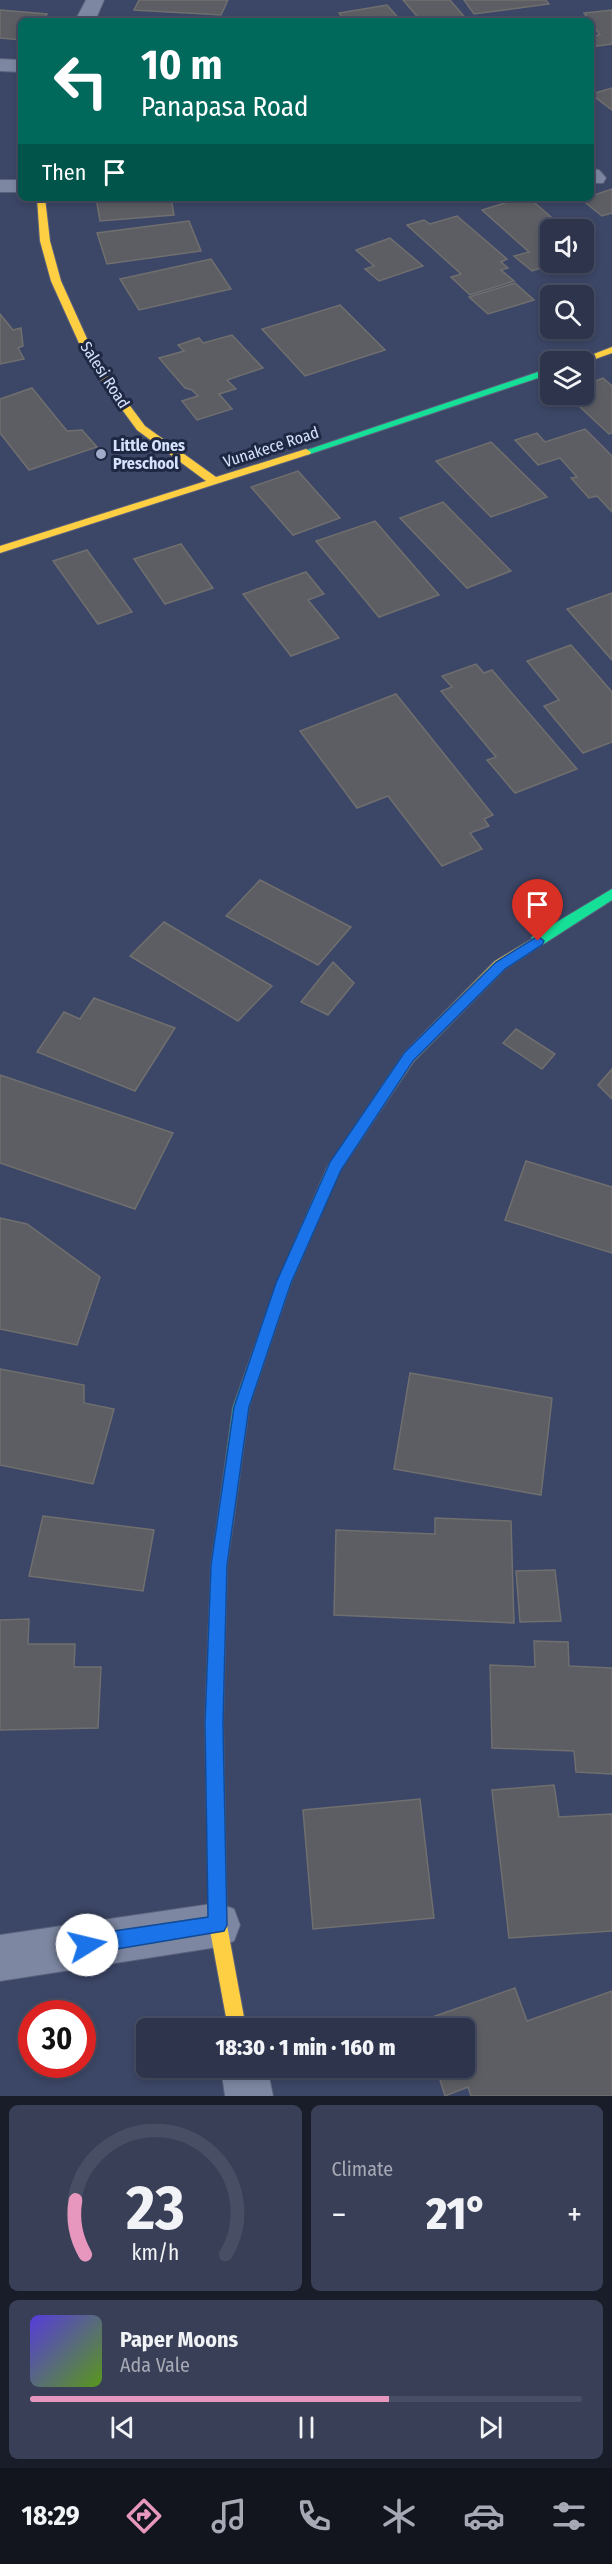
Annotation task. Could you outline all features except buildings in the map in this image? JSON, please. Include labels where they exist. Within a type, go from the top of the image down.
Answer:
[{"type":"street","points":[[86,18],[95,0]]},
{"type":"street","points":[[0,65],[18,66]]},
{"type":"street","points":[[0,186],[18,186]]},
{"type":"street","name":"Salesi Road","points":[[41,201],[45,241],[56,281],[93,363],[141,428],[215,483]]},
{"type":"street","points":[[594,356],[612,350]]},
{"type":"street","name":"Vunakece Road","points":[[0,550],[215,483],[540,374]]},
{"type":"street","points":[[235,2018],[218,1925],[214,1724],[219,1565],[241,1407],[284,1283],[335,1166],[409,1057],[500,965],[612,894]]},
{"type":"street","points":[[0,1958],[218,1925]]},
{"type":"street","points":[[246,2078],[249,2096]]},
{"type":"traffic: fast","points":[[306,452],[540,374]]},
{"type":"traffic: fast","points":[[537,941],[612,894]]},
{"type":"traffic: fast","points":[[225,1524],[241,1407],[284,1283],[333,1170]]},
{"type":"traffic: slow","points":[[41,201],[45,241],[56,281],[93,363],[141,428],[215,482]]},
{"type":"traffic: slow","points":[[594,356],[612,350]]},
{"type":"traffic: slow","points":[[0,550],[306,452]]},
{"type":"traffic: slow","points":[[333,1170],[409,1057],[500,965],[537,941]]},
{"type":"traffic: slow","points":[[225,1524],[219,1565],[214,1724],[218,1925],[235,2018]]},
{"type":"place","name":"Little Ones Preschool","points":[[101,454]]},
{"type":"route","points":[[87,1945],[218,1925],[214,1724],[219,1565],[241,1407],[284,1283],[335,1166],[409,1057],[500,965],[538,941]]}]
